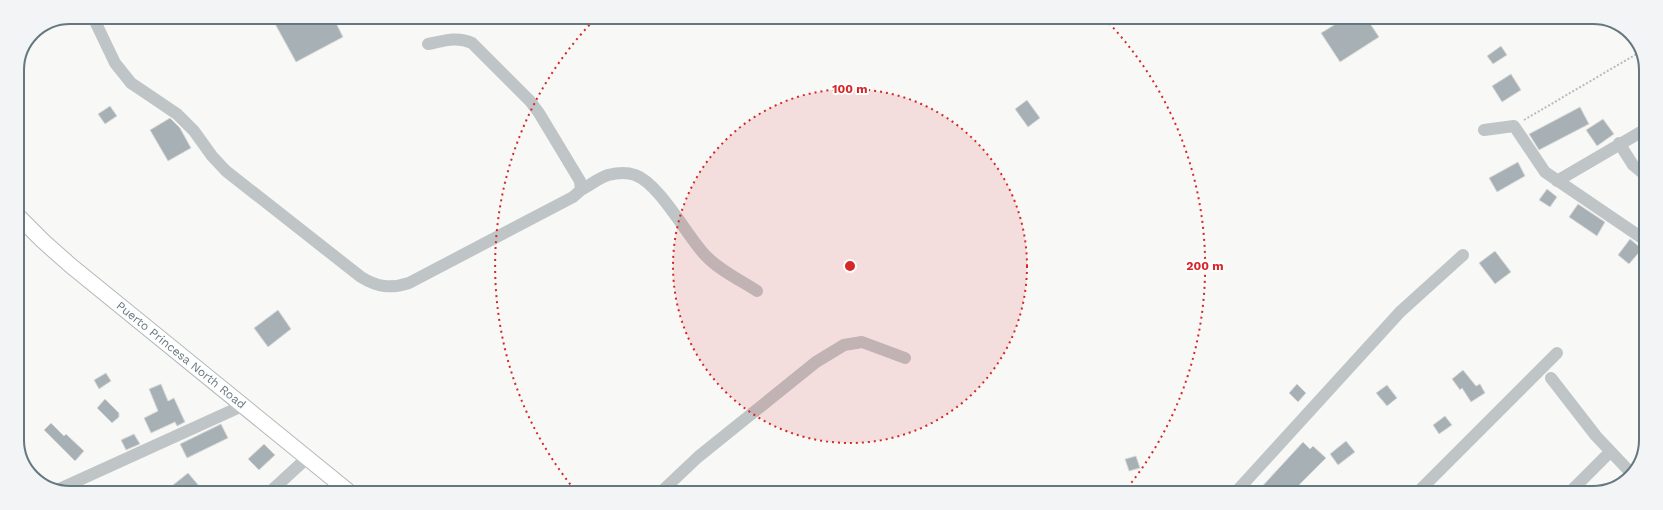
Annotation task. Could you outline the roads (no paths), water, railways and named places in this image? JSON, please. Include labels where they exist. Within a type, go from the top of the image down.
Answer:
[{"type":"main road","name":"Puerto Princesa North Road","points":[[24,222],[70,265],[341,486]]},
{"type":"street","points":[[96,24],[115,63],[131,83],[177,114],[194,131],[212,156],[226,171],[360,277],[372,284],[385,287],[398,287],[409,283],[573,197],[581,190],[607,176],[622,173],[635,175],[648,183],[705,255],[724,270],[758,291]]},
{"type":"street","points":[[428,44],[455,38],[464,39],[472,43],[530,101],[539,113],[580,181],[581,190]]},
{"type":"street","points":[[1484,130],[1514,126],[1545,172],[1639,236]]},
{"type":"street","points":[[1557,181],[1619,143],[1639,133]]},
{"type":"street","points":[[1619,143],[1633,165],[1639,170]]},
{"type":"street","points":[[1241,486],[1395,317],[1463,255]]},
{"type":"street","points":[[667,486],[698,457],[810,367],[844,345],[862,342],[905,358]]},
{"type":"street","points":[[1424,486],[1556,353]]},
{"type":"street","points":[[1551,378],[1584,422],[1627,469]]},
{"type":"street","points":[[66,486],[242,406]]},
{"type":"street","points":[[1576,486],[1610,452]]},
{"type":"street","points":[[276,486],[306,458]]}]
